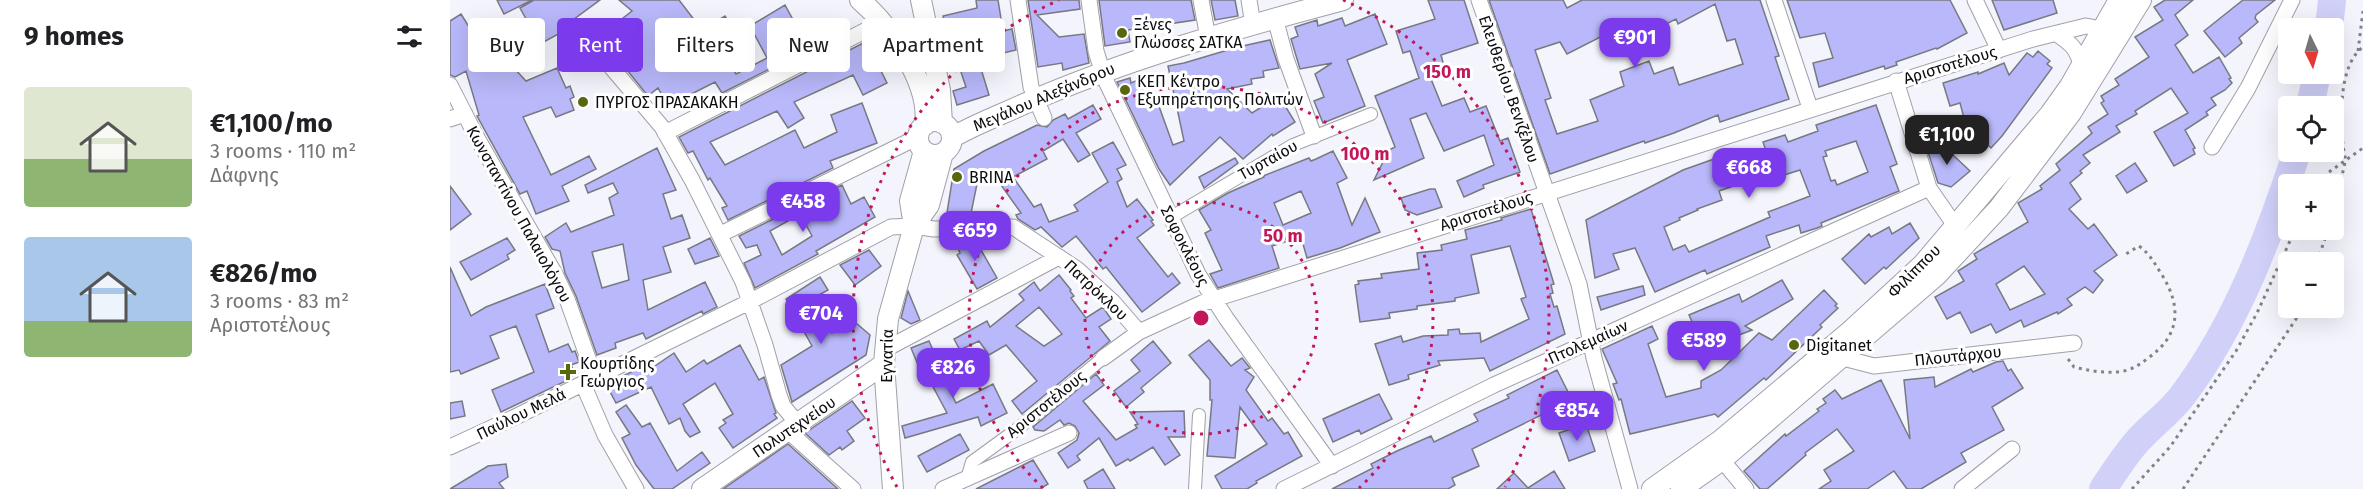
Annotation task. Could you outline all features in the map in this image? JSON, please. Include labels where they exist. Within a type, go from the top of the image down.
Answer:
[{"type":"street","points":[[860,0],[878,18]]},
{"type":"street","name":"Εγνατία","points":[[893,489],[884,357],[893,295],[914,226],[929,205],[940,90],[921,0]]},
{"type":"street","points":[[1017,0],[1031,87],[1044,118]]},
{"type":"street","name":"Σοφοκλέους","points":[[1089,0],[1096,51],[1102,72],[1192,264],[1213,299],[1332,466]]},
{"type":"street","points":[[1201,0],[1208,38]]},
{"type":"street","points":[[1249,0],[1253,25]]},
{"type":"street","name":"Μεγάλου Αλεξάνδρου","points":[[934,137],[1102,72],[1208,38],[1342,0]]},
{"type":"street","name":"Ελευθερίου Βενιζέλου","points":[[1479,0],[1579,284],[1594,358],[1630,489]]},
{"type":"street","points":[[1774,0],[1810,108]]},
{"type":"street","points":[[1975,0],[1999,50]]},
{"type":"street","name":"Φιλίππου","points":[[1652,489],[1721,441],[1848,333],[1923,264],[2050,114],[2119,0]]},
{"type":"street","name":"Φιλίππου","points":[[1681,489],[1722,460],[1936,276],[1999,207],[2071,113],[2141,0]]},
{"type":"street","points":[[2212,147],[2248,88],[2292,0]]},
{"type":"street","points":[[1275,18],[1286,59],[1314,136]]},
{"type":"street","name":"Αριστοτέλους","points":[[967,479],[972,462],[1016,430],[1103,358],[1139,332],[1189,307],[1545,192],[2033,39],[2086,26],[2102,29]]},
{"type":"street","points":[[665,133],[862,32]]},
{"type":"street","points":[[2057,34],[2073,45],[2078,52],[2081,65]]},
{"type":"street","points":[[615,72],[665,133],[721,234],[751,301],[778,395],[793,428],[853,489]]},
{"type":"street","points":[[721,234],[934,137],[912,72]]},
{"type":"street","points":[[1896,81],[1929,188],[1956,227]]},
{"type":"street","name":"Κωνσταντίνου Παλαιολόγου","points":[[450,85],[457,117],[555,274],[567,299],[589,381],[610,445],[636,489]]},
{"type":"street","name":"Τυρταίου","points":[[1170,218],[1268,159],[1314,136],[1371,114]]},
{"type":"street","name":"Πτολεμαίων","points":[[1284,489],[1494,385],[1929,188]]},
{"type":"street","name":"Παύλου Μελά","points":[[450,447],[751,301],[891,227],[914,226]]},
{"type":"street","name":"Πατρόκλου","points":[[914,226],[934,229],[1013,227],[1090,280],[1139,332]]},
{"type":"street","points":[[884,357],[1059,257]]},
{"type":"street","name":"Πλουτάρχου","points":[[1843,358],[1874,366],[2067,344]]},
{"type":"street","name":"Πολυτεχνείου","points":[[702,489],[793,428],[884,357]]},
{"type":"street","points":[[1195,489],[1199,415]]},
{"type":"street","name":"Αριστοτέλους","points":[[943,489],[1069,433]]},
{"type":"street","points":[[1962,489],[2012,449]]},
{"type":"street","points":[[1722,460],[1746,489]]},
{"type":"path","points":[[2342,174],[2346,160],[2343,143],[2342,96],[2347,73],[2358,51],[2363,11]]},
{"type":"path","points":[[2358,51],[2363,47]]},
{"type":"path","points":[[2328,174],[2363,148]]},
{"type":"path","points":[[2132,489],[2170,447],[2236,351],[2257,313],[2290,240]]},
{"type":"path","points":[[2067,344],[2074,367],[2109,372],[2126,370],[2141,364],[2167,341],[2173,331],[2176,313],[2168,285],[2148,253],[2139,246],[2126,254]]},
{"type":"path","points":[[2183,489],[2296,318]]},
{"type":"building","points":[[497,0],[532,0],[504,14]]},
{"type":"building","points":[[534,0],[600,0],[576,18],[557,18],[557,35],[545,41],[545,18],[526,18],[520,8]]},
{"type":"building","points":[[619,0],[679,0],[693,18],[655,18],[655,72],[735,72],[736,74],[755,72],[755,64],[767,58],[767,70],[722,93],[715,82],[668,106],[658,88],[648,96],[629,72],[643,72],[643,18],[623,18],[632,11]]},
{"type":"building","points":[[976,0],[998,0],[1001,18],[943,18],[943,16],[977,8]]},
{"type":"building","points":[[1028,0],[1079,0],[1080,9],[1037,15],[1059,37],[1084,34],[1089,63],[1063,70],[1062,63],[1038,67]]},
{"type":"building","points":[[1099,0],[1191,0],[1195,20],[1128,30],[1130,42],[1105,46]]},
{"type":"building","points":[[1211,0],[1235,0],[1238,16],[1215,20]]},
{"type":"building","points":[[1428,0],[1464,0],[1478,43],[1441,55],[1444,66],[1432,70],[1434,78],[1431,79],[1442,106],[1464,98],[1470,112],[1486,106],[1500,141],[1508,138],[1520,172],[1483,185],[1484,188],[1464,197],[1457,181],[1494,165],[1484,135],[1444,151],[1426,113],[1410,119],[1424,158],[1374,180],[1389,150],[1395,147],[1375,96],[1419,78],[1410,51],[1403,53],[1396,31],[1435,19]]},
{"type":"building","points":[[1489,0],[1563,0],[1567,8],[1582,0],[1760,0],[1779,56],[1775,57],[1789,99],[1720,122],[1718,115],[1674,133],[1645,143],[1644,141],[1550,174]],"holes":[[[1715,4],[1727,41],[1735,39],[1743,64],[1679,85],[1673,67],[1654,74],[1649,61],[1620,72],[1624,86],[1590,100],[1598,121],[1557,134],[1545,100],[1551,98],[1535,50],[1560,42],[1567,54],[1614,30],[1616,35],[1634,28],[1639,37],[1676,19],[1678,24]]]},
{"type":"building","points":[[1787,0],[1950,0],[1967,33],[1937,49],[1896,62],[1897,65],[1885,69],[1884,66],[1819,87],[1813,63],[1833,58],[1825,33],[1800,38]]},
{"type":"building","points":[[1992,0],[2053,0],[2057,13],[2004,30]]},
{"type":"building","points":[[2165,0],[2193,0],[2175,15],[2188,35],[2175,45],[2193,73],[2219,57],[2231,78],[2229,79],[2232,83],[2225,90],[2211,98],[2216,105],[2206,112],[2208,115],[2185,130],[2195,148],[2193,149],[2195,154],[2174,166],[2154,132],[2188,113],[2171,88],[2135,111],[2137,114],[2116,126],[2120,132],[2083,155],[2090,163],[2070,183],[2081,199],[2069,209],[2088,229],[2094,224],[2117,255],[2094,271],[2103,280],[2093,293],[2085,287],[2067,299],[2072,305],[2058,314],[2057,312],[2024,327],[2021,320],[1996,333],[1991,324],[1971,333],[1960,312],[1947,319],[1935,297],[1964,281],[1958,271],[1977,259],[1974,254],[2028,222],[2018,203],[2042,189],[2040,186],[2060,170],[2056,164],[2092,133],[2088,127],[2108,114],[2101,103],[2104,101],[2101,96],[2119,85],[2115,79],[2149,57],[2135,37],[2163,20],[2154,7]],"holes":[[[2024,266],[2045,294],[2010,310],[1996,284]]]},
{"type":"building","points":[[2243,0],[2275,0],[2256,15],[2258,22],[2239,38],[2242,43],[2225,57],[2204,31]]},
{"type":"building","points":[[785,5],[792,18],[767,18],[767,58],[755,35],[755,23]]},
{"type":"building","points":[[461,14],[468,25],[468,72],[518,72],[526,81],[557,68],[566,88],[570,86],[574,97],[570,99],[574,110],[556,117],[551,107],[523,117],[551,175],[589,156],[596,169],[562,186],[569,201],[536,214],[527,191],[520,194],[477,116],[479,115],[466,71],[455,77],[450,75],[450,21]]},
{"type":"building","points":[[1375,14],[1387,44],[1347,60],[1365,106],[1323,123],[1314,101],[1324,97],[1315,74],[1332,63],[1300,69],[1291,39],[1298,36],[1295,27],[1317,20],[1318,26],[1342,18],[1345,26]]},
{"type":"building","points":[[1012,29],[1016,50],[1005,53],[1005,31]]},
{"type":"building","points":[[1270,40],[1279,68],[1263,71],[1264,77],[1251,79],[1252,84],[1227,89],[1252,113],[1279,96],[1295,122],[1273,136],[1272,134],[1243,159],[1220,137],[1170,185],[1159,169],[1117,82],[1130,78],[1131,83],[1148,76],[1173,145],[1184,141],[1168,66]]},
{"type":"building","points":[[862,44],[862,72],[882,72],[887,83],[863,95],[853,75],[794,102],[804,118],[788,128],[777,111],[710,142],[725,165],[795,130],[804,148],[837,132],[831,115],[862,103],[877,143],[830,161],[833,168],[728,220],[722,208],[727,206],[710,178],[708,180],[693,151],[688,153],[679,137],[806,72],[850,72],[850,50]]},
{"type":"building","points":[[2038,51],[2050,61],[2047,64],[2052,68],[2002,136],[1991,148],[1987,144],[1985,146],[1967,129],[1960,103],[1950,106],[1943,83],[1978,72],[1978,74],[2004,63],[2009,75],[2027,53],[2033,57]]},
{"type":"building","points":[[961,72],[982,72],[989,95],[957,105],[953,91],[966,87]]},
{"type":"building","points":[[1093,105],[1101,119],[1076,133],[1090,155],[1078,162],[1063,139],[1043,151],[1047,159],[1013,177],[1034,207],[1041,204],[1049,222],[1078,211],[1074,205],[1108,182],[1092,153],[1113,142],[1126,165],[1117,169],[1122,179],[1117,182],[1127,207],[1137,199],[1153,220],[1151,221],[1154,225],[1137,238],[1168,277],[1172,273],[1180,283],[1142,312],[1106,267],[1103,269],[1076,236],[1062,247],[1041,227],[1035,230],[1018,219],[1016,215],[1021,213],[991,171],[978,179],[970,218],[946,219],[954,169],[984,151],[1037,125],[1047,127],[1053,120],[1065,114],[1068,119]]},
{"type":"building","points":[[1876,105],[1897,164],[1890,167],[1899,191],[1821,223],[1822,226],[1817,228],[1801,233],[1799,225],[1766,236],[1770,247],[1707,274],[1705,270],[1655,292],[1635,248],[1613,254],[1619,269],[1595,278],[1586,220],[1683,170],[1731,153],[1733,157],[1736,156],[1745,182],[1719,191],[1722,200],[1697,209],[1664,227],[1673,250],[1685,245],[1689,252],[1770,217],[1768,212],[1810,196],[1800,170],[1781,176],[1780,172],[1774,174],[1763,142],[1785,135],[1788,142],[1818,131],[1816,125]],"holes":[[[1856,141],[1868,172],[1837,185],[1835,180],[1831,181],[1823,157],[1827,156],[1825,151]]]},
{"type":"building","points":[[1939,142],[1970,171],[1951,187],[1938,183],[1928,152]]},
{"type":"building","points":[[657,148],[676,190],[663,194],[671,219],[682,215],[690,238],[663,247],[671,272],[643,280],[648,310],[705,282],[717,307],[703,314],[702,311],[646,339],[643,333],[615,343],[616,348],[597,355],[576,296],[565,273],[560,251],[552,249],[545,237],[566,223],[571,232],[614,215],[609,198],[618,193],[613,183],[588,193],[585,185]],"holes":[[[623,244],[629,280],[602,288],[592,252]]]},
{"type":"building","points":[[1333,151],[1347,178],[1337,183],[1352,225],[1365,198],[1380,232],[1307,258],[1301,237],[1272,246],[1279,268],[1218,288],[1210,274],[1222,270],[1205,233],[1211,230],[1199,210],[1263,176],[1309,158],[1311,161]],"holes":[[[1301,191],[1311,213],[1283,225],[1274,203]]]},
{"type":"building","points":[[1235,158],[1238,163],[1204,188],[1199,177]]},
{"type":"building","points":[[2135,163],[2147,181],[2127,193],[2116,176]]},
{"type":"building","points":[[842,185],[851,204],[864,197],[875,217],[816,251],[818,254],[755,288],[744,263],[761,255],[757,245],[746,248],[739,236]],"holes":[[[800,214],[812,236],[782,255],[770,231]]]},
{"type":"building","points":[[450,186],[471,214],[450,230]]},
{"type":"building","points":[[1435,189],[1442,207],[1417,215],[1405,210],[1401,198]]},
{"type":"building","points":[[1531,209],[1554,284],[1551,285],[1553,293],[1550,294],[1554,307],[1557,306],[1565,334],[1490,371],[1484,358],[1438,361],[1440,365],[1408,375],[1409,379],[1389,385],[1375,344],[1401,336],[1403,342],[1423,336],[1448,335],[1448,330],[1459,329],[1460,334],[1480,333],[1481,342],[1529,319],[1521,299],[1526,297],[1510,246],[1471,255],[1479,293],[1455,298],[1455,301],[1417,306],[1417,309],[1389,313],[1390,318],[1360,322],[1355,285],[1359,284],[1358,281],[1382,278],[1381,274],[1419,269],[1417,253],[1442,250],[1441,245],[1467,239],[1465,230]]},
{"type":"building","points":[[1910,223],[1919,238],[1886,269],[1884,267],[1865,284],[1842,259],[1869,234],[1871,237],[1889,227],[1892,234]]},
{"type":"building","points":[[507,238],[515,250],[507,255],[509,259],[471,280],[460,262]]},
{"type":"building","points":[[710,238],[719,256],[695,264],[688,249]]},
{"type":"building","points":[[953,238],[976,238],[997,278],[977,289],[957,255],[960,253]]},
{"type":"building","points":[[869,250],[881,266],[855,285],[840,265]]},
{"type":"building","points":[[450,267],[471,316],[486,307],[545,284],[554,308],[536,315],[549,352],[568,344],[572,352],[575,351],[579,362],[571,365],[575,374],[569,377],[570,379],[501,412],[492,390],[534,372],[516,326],[490,336],[499,358],[461,374],[459,370],[450,372]]},
{"type":"building","points":[[1059,275],[1071,290],[1074,296],[1071,298],[1086,318],[1103,307],[1111,319],[1099,327],[1110,341],[1022,414],[1012,401],[1037,381],[1006,345],[989,355],[979,341],[960,350],[954,339],[987,321],[990,327],[1024,300],[1019,294],[1034,282],[1040,291]],"holes":[[[1039,307],[1062,334],[1044,346],[1016,326]]]},
{"type":"building","points":[[820,277],[828,290],[810,300],[832,333],[845,324],[856,323],[870,335],[866,355],[792,402],[781,365],[812,346],[786,299]]},
{"type":"building","points":[[1782,280],[1793,299],[1745,326],[1752,330],[1678,358],[1668,334],[1693,324],[1689,315],[1739,294],[1742,302]]},
{"type":"building","points":[[1643,286],[1645,295],[1601,310],[1597,297]]},
{"type":"building","points":[[1824,290],[1838,308],[1820,325],[1822,327],[1766,380],[1764,378],[1718,417],[1715,414],[1630,434],[1621,399],[1619,400],[1613,384],[1617,383],[1602,349],[1652,326],[1658,339],[1648,344],[1666,397],[1701,388],[1701,381],[1721,370],[1759,333],[1772,340]]},
{"type":"building","points":[[908,291],[920,320],[911,324],[901,318]]},
{"type":"building","points":[[1209,340],[1231,366],[1242,358],[1250,368],[1245,370],[1254,377],[1246,390],[1268,421],[1272,418],[1284,434],[1288,432],[1302,456],[1256,481],[1257,483],[1247,489],[1222,489],[1215,476],[1267,444],[1240,407],[1235,458],[1207,456],[1212,400],[1210,400],[1210,380],[1189,355]]},
{"type":"building","points":[[929,341],[939,364],[937,365],[956,403],[993,384],[1007,413],[981,426],[978,417],[905,438],[902,426],[947,413],[924,370],[921,372],[911,348]]},
{"type":"building","points":[[1153,341],[1171,363],[1141,388],[1144,392],[1126,407],[1114,391],[1140,371],[1131,360]]},
{"type":"building","points":[[740,345],[759,380],[764,377],[777,418],[733,448],[719,428],[726,423],[723,420],[733,414],[715,383],[683,404],[700,432],[690,437],[680,418],[669,424],[651,387],[616,403],[606,384],[646,365],[649,370],[674,353],[686,372],[704,360],[707,364]]},
{"type":"building","points":[[2003,361],[2008,371],[2011,369],[2023,388],[1992,407],[2004,430],[1961,453],[1966,462],[1921,489],[1907,489],[1894,471],[1867,489],[1819,489],[1831,481],[1824,470],[1854,451],[1837,429],[1805,453],[1806,455],[1767,489],[1760,489],[1744,471],[1785,434],[1786,436],[1819,411],[1817,409],[1826,403],[1823,399],[1835,390],[1842,399],[1881,380],[1910,439],[1904,380],[1934,377],[1935,387],[1971,369],[1973,372]]},
{"type":"building","points":[[1557,370],[1572,400],[1472,449],[1479,466],[1452,478],[1455,485],[1448,489],[1332,489],[1373,468],[1371,464],[1397,451],[1431,436],[1434,442],[1478,421],[1474,414],[1509,398],[1507,395]]},
{"type":"building","points":[[1096,374],[1104,385],[1083,401],[1116,440],[1137,428],[1135,425],[1138,424],[1130,412],[1184,411],[1185,437],[1168,437],[1180,455],[1165,465],[1153,447],[1130,461],[1128,459],[1116,466],[1099,438],[1077,456],[1080,460],[1068,468],[1058,453],[1077,440],[1079,433],[1075,426],[1069,423],[1064,425],[1060,420],[1044,431],[1035,430],[1033,427]]},
{"type":"building","points":[[1379,394],[1392,419],[1361,434],[1359,430],[1333,442],[1323,419]]},
{"type":"building","points":[[462,401],[465,416],[450,419],[450,403]]},
{"type":"building","points":[[852,401],[865,418],[847,431],[854,441],[842,450],[840,447],[829,455],[805,433]]},
{"type":"building","points":[[626,405],[642,427],[650,423],[677,471],[702,452],[710,463],[672,489],[654,489],[636,465],[622,438],[630,434],[616,412]]},
{"type":"building","points":[[1586,424],[1595,451],[1569,461],[1559,433]]},
{"type":"building","points":[[960,434],[969,450],[927,472],[918,456]]},
{"type":"building","points":[[788,444],[838,489],[723,489]]},
{"type":"building","points":[[1033,460],[1048,484],[1040,489],[976,489]]},
{"type":"building","points":[[506,464],[508,477],[499,483],[504,489],[450,489],[488,466]]},
{"type":"building","points":[[1103,469],[1115,489],[1088,489],[1084,481]]},
{"type":"building","points":[[1554,471],[1565,489],[1497,489],[1514,473],[1528,488]]},
{"type":"waterway","points":[[2330,18],[2332,0]]},
{"type":"waterway","points":[[2312,96],[2315,84]]},
{"type":"waterway","points":[[2103,489],[2135,444],[2183,395],[2220,338],[2263,247],[2294,162]]},
{"type":"place","name":"Ξένες Γλώσσες ΣΑΤΚΑ","points":[[1122,33]]},
{"type":"place","name":"ΚΕΠ Κέντρο Εξυπηρέτησης Πολιτών","points":[[1125,90]]},
{"type":"place","name":"ΠΥΡΓΟΣ ΠΡΑΣΑΚΑΚΗ","points":[[583,102]]},
{"type":"place","name":"BRINA","points":[[957,177]]},
{"type":"place","name":"Digitanet","points":[[1794,345]]},
{"type":"place","name":"Κουρτίδης Γεώργιος","points":[[568,372]]}]
